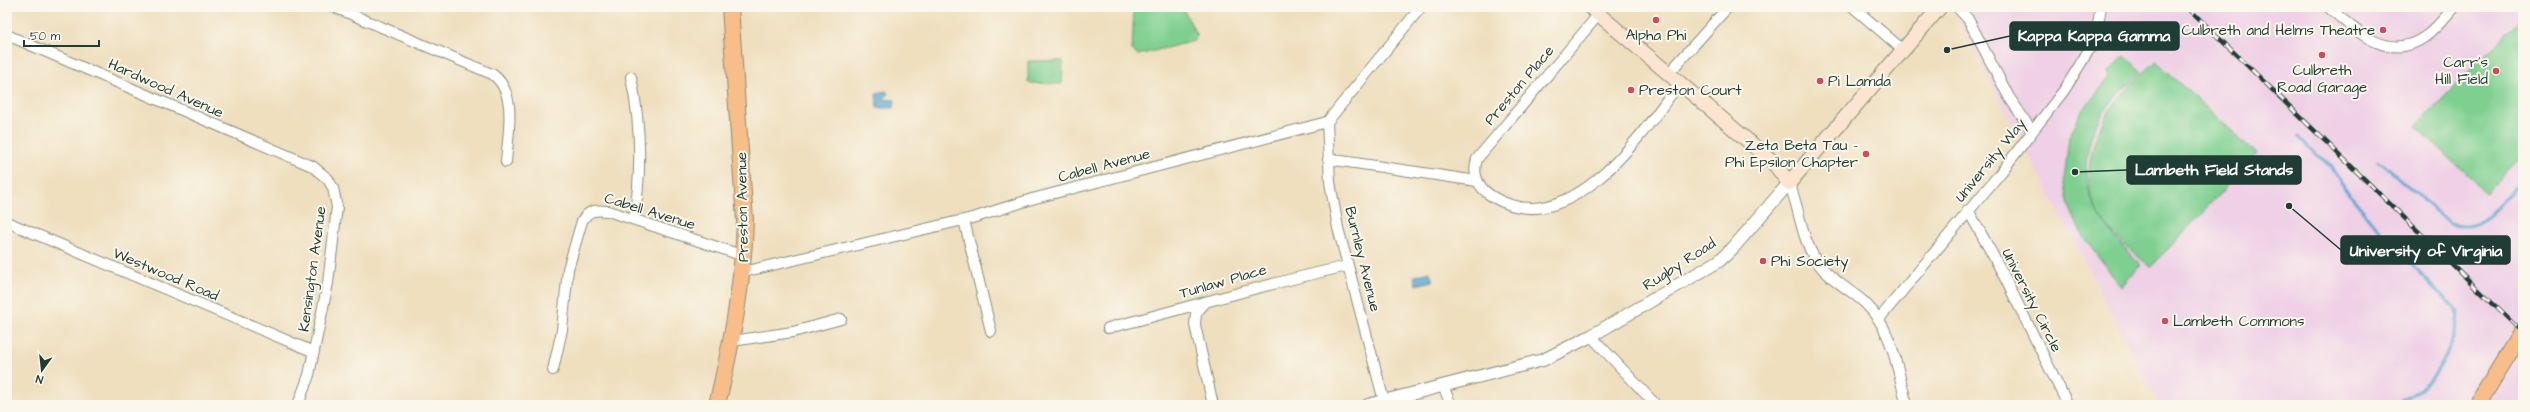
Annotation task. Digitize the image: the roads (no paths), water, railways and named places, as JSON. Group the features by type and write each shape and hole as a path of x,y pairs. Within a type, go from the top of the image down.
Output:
{"main road":[{"name":"Preston Avenue","path":"717,405 732,341 743,272 744,256 745,213 730,7"},
{"name":"Rugby Road","path":"1789,183 1940,7"},
{"path":"1594,11 1773,162 1789,183"},
{"path":"2477,405 2523,330"}],"street":[{"path":"334,7 492,74 505,85 508,93 506,162"},
{"path":"1327,122 1421,7"},
{"path":"1669,73 1728,7"},
{"path":"1853,7 1903,50"},
{"path":"1958,7 1968,19 2009,97 2032,131"},
{"name":"University Way","path":"1879,319 2032,131 2087,55 2095,40 2101,7"},
{"path":"2328,7 2361,36 2370,41 2378,44 2407,46 2426,36 2454,7"},
{"name":"Preston Place","path":"1477,181 1475,166 1480,155 1594,11"},
{"name":"Hardwood Avenue","path":"7,35 270,149"},
{"path":"631,77 640,146 639,175 634,220"},
{"path":"1328,159 1477,181 1490,195 1501,202 1519,207 1548,206 1590,185 1619,161 1680,82"},
{"name":"Cabell Avenue","path":"743,272 964,220 1032,199 1327,122"},
{"name":"Burnley Avenue","path":"1327,122 1328,159 1338,228 1384,401"},
{"name":"Kensington Avenue","path":"270,149 320,172 328,179 336,198 335,232 328,283 314,352 298,405"},
{"path":"1789,183 1806,240 1819,264 1828,274 1863,301 1879,319 1892,344 1907,405"},
{"name":"Rugby Road","path":"1368,405 1543,360 1591,336 1719,261 1734,248 1789,183"},
{"name":"Cabell Avenue","path":"553,370 559,350 566,282 582,221 586,214 593,210 608,211 744,256"},
{"name":"University Circle","path":"1968,210 2001,270 2068,405"},
{"path":"964,220 992,331"},
{"name":"Westwood Road","path":"7,222 314,352"},
{"name":"Tunlaw Place","path":"1108,328 1206,303 1275,282 1348,266"},
{"path":"1206,303 1196,313 1195,325 1213,405"},
{"path":"732,341 793,332 841,319"},
{"path":"1591,336 1656,405"},
{"path":"1443,386 1451,405"}],"water":[{"path":"886,91 889,94 883,99 895,100 894,108 877,108 876,93"},
{"path":"1430,272 1433,281 1416,285 1414,276"}],"waterway":[{"path":"2299,137 2315,154 2332,166 2341,184 2380,231 2458,312 2455,331 2451,342 2436,372 2423,387 2398,405"},
{"path":"2378,162 2384,165 2450,224 2458,226 2472,225 2485,218 2523,178"}],"railway":[{"path":"2187,7 2523,333"}],"place":[{"name":"Alpha Phi","path":"1656,20"},
{"name":"Culbreth and Helms Theatre","path":"2383,30"},
{"name":"Kappa Kappa Gamma","path":"1947,50"},
{"name":"Culbreth Road Garage","path":"2322,55"},
{"name":"Carr's Hill Field","path":"2496,71"},
{"name":"Pi Lamda","path":"1820,81"},
{"name":"Preston Court","path":"1631,90"},
{"name":"Zeta Beta Tau - Phi Epsilon Chapter","path":"1866,154"},
{"name":"Lambeth Field Stands","path":"2075,172"},
{"name":"University of Virginia","path":"2289,206"},
{"name":"Phi Society","path":"1763,261"},
{"name":"Lambeth Commons","path":"2165,321"}]}
